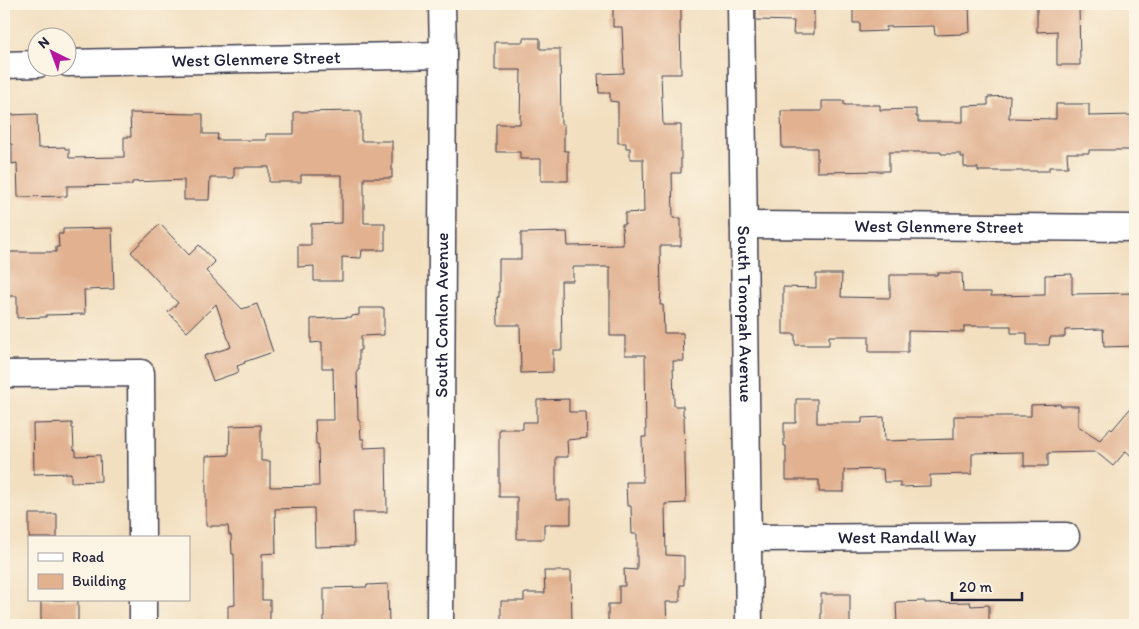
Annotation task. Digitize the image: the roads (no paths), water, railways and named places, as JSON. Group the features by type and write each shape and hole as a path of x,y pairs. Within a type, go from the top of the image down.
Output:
{"street":[{"name":"South Conlon Avenue","path":"440,625 442,4"},
{"name":"South Tonopah Avenue","path":"741,4 749,625"},
{"name":"West Glenmere Street","path":"78,63 443,55"},
{"path":"4,65 28,64"},
{"name":"West Glenmere Street","path":"744,225 1135,228"},
{"path":"4,374 141,373 142,536"},
{"name":"West Randall Way","path":"748,538 1066,536"},
{"path":"143,602 143,625"}]}
